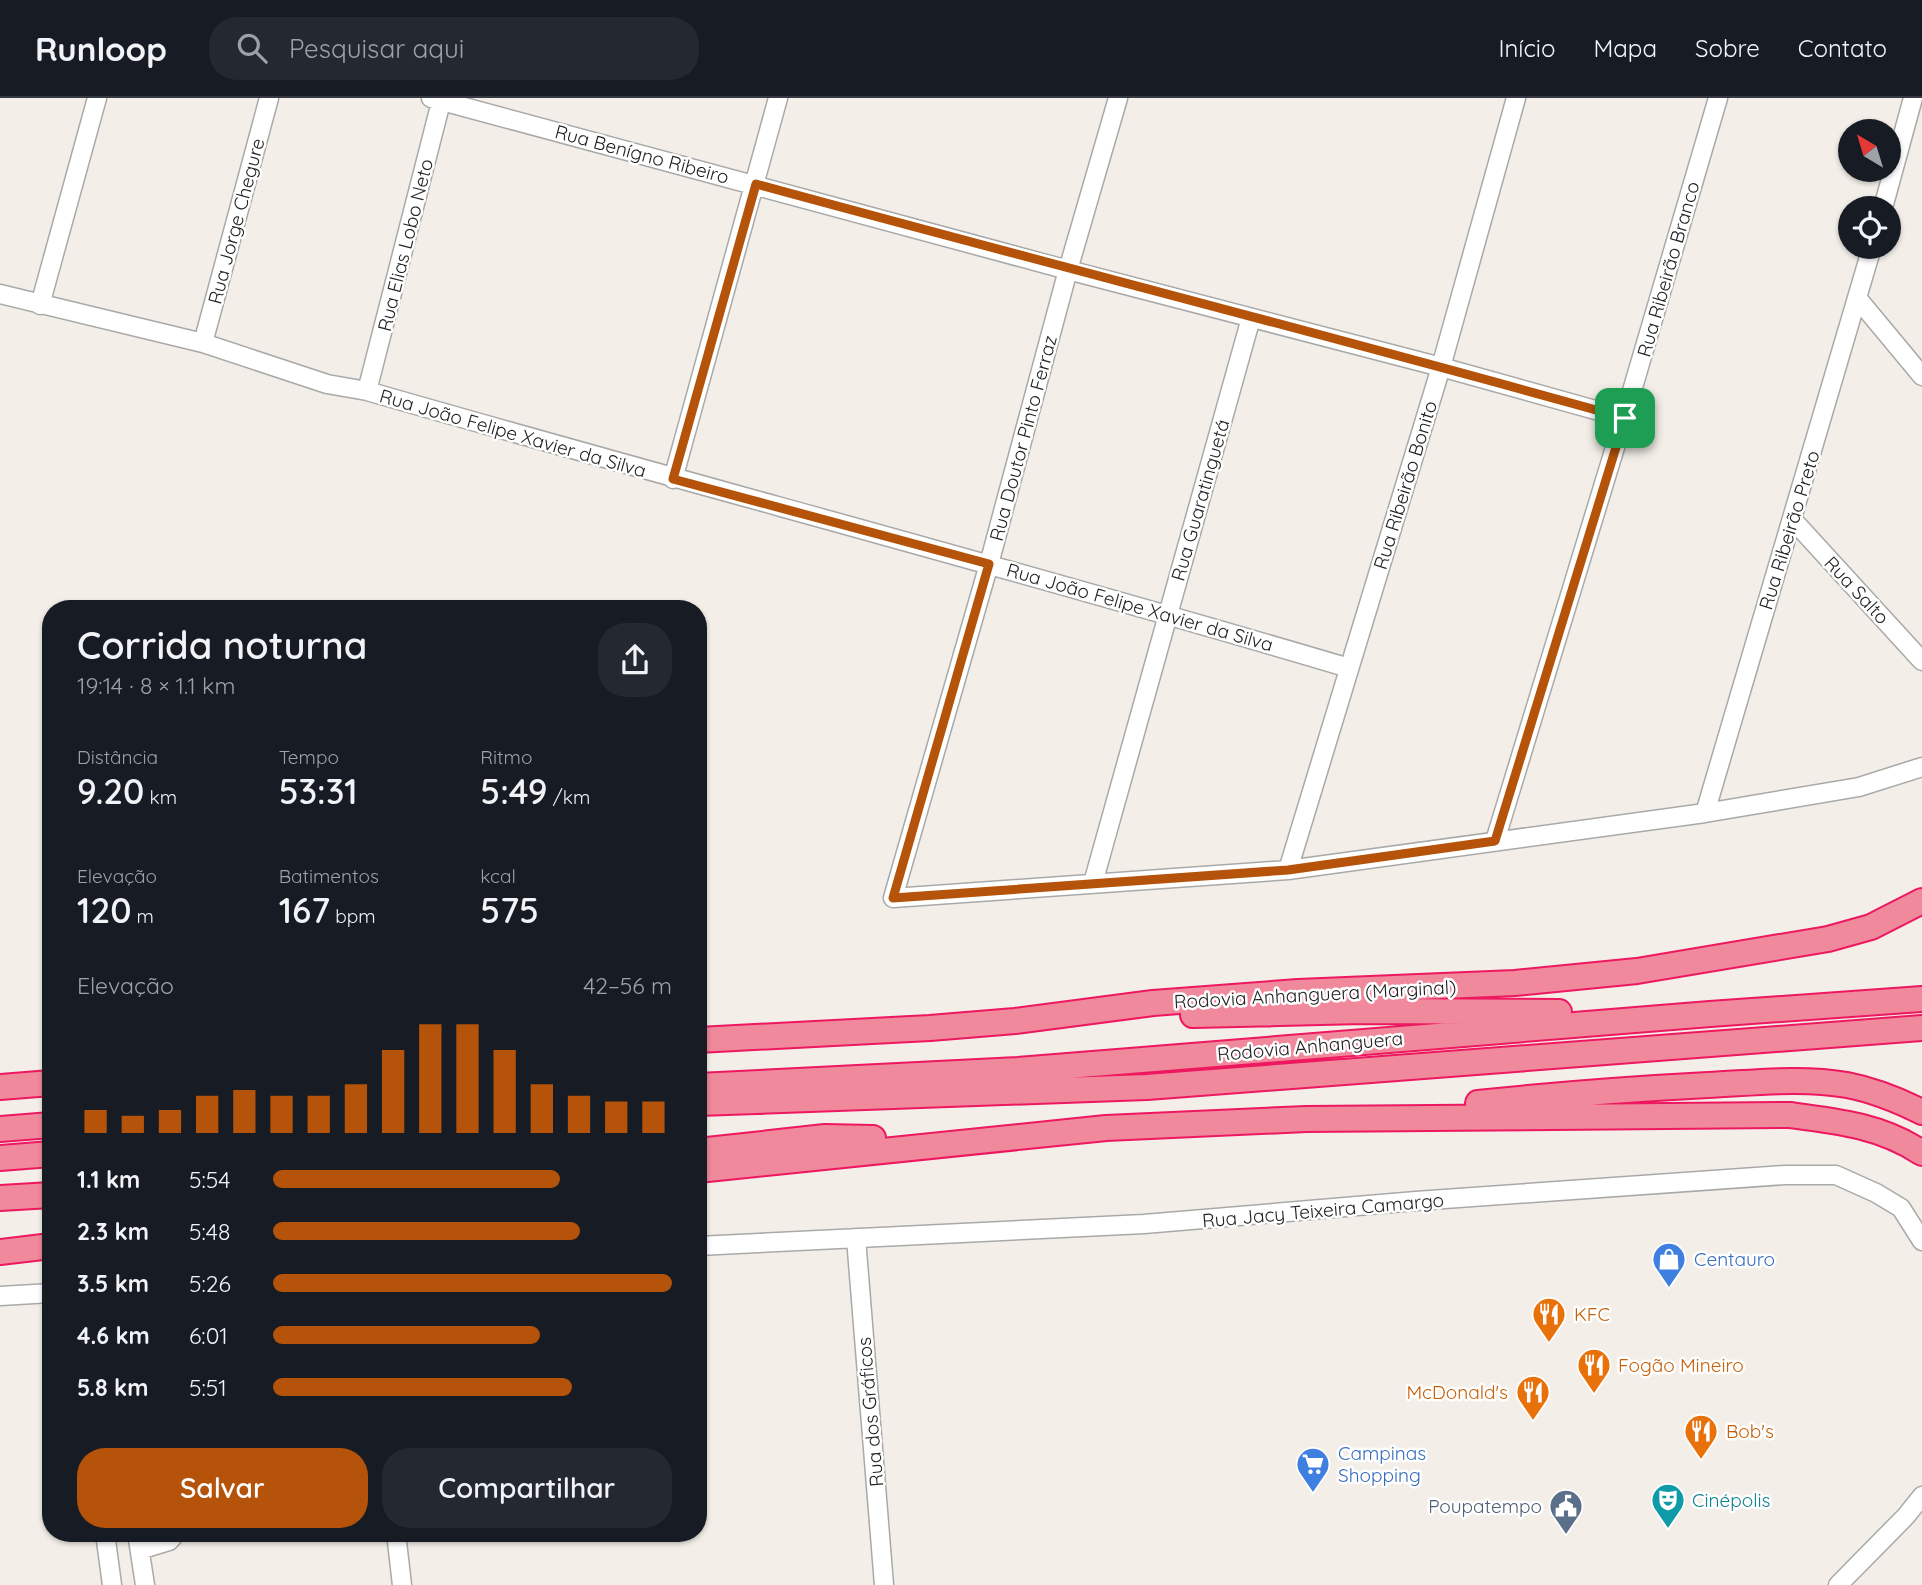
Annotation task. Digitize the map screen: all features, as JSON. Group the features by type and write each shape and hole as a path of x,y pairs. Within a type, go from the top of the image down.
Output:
{"highway":[{"name":"Rodovia Anhanguera (Marginal)","path":"707,1040 930,1028 1015,1021 1153,1003 1298,992 1515,983 1637,971 1828,939 1871,927 1922,901"},
{"name":"Rodovia Anhanguera","path":"707,1086 1018,1070 1922,999"},
{"path":"1015,1021 1362,1011 1710,1014"},
{"name":"Rodovia Anhanguera","path":"707,1103 1147,1087 1922,1028"},
{"path":"1306,1119 1611,1091 1757,1082 1846,1085 1898,1100 1922,1112"},
{"path":"0,1087 42,1084"},
{"path":"707,1169 1106,1128 1306,1119 1790,1115 1849,1122 1877,1130 1922,1153"},
{"path":"0,1129 42,1126"},
{"path":"707,1150 825,1137 982,1140"},
{"path":"0,1158 42,1155"},
{"path":"0,1198 42,1196"},
{"path":"0,1252 42,1247"}],"street":[{"path":"40,305 97,98"},
{"name":"Rua Jorge Chegure","path":"203,343 269,98"},
{"path":"673,479 778,98"},
{"name":"Rua Doutor Pinto Ferraz","path":"1093,883 893,898 1118,98"},
{"name":"Rua Ribeirão Bonito","path":"1288,870 1441,367 1516,98"},
{"name":"Rua Ribeirão Branco","path":"1495,841 1625,418 1718,98"},
{"path":"1886,196 1913,98"},
{"name":"Rua Benígno Ribeiro","path":"438,99 1625,418"},
{"name":"Rua Elias Lobo Neto","path":"366,391 438,99"},
{"name":"Rua Ribeirão Preto","path":"1705,813 1869,259"},
{"name":"Rua João Felipe Xavier da Silva","path":"0,294 203,343 327,384 366,391 673,479 989,564 1349,668"},
{"path":"1858,299 1922,376"},
{"name":"Rua Guaratinguetá","path":"1093,883 1251,318"},
{"name":"Rua Salto","path":"1793,520 1922,661"},
{"path":"1093,883 1288,870 1705,813 1859,787 1922,767"},
{"name":"Rua Jacy Teixeira Camargo","path":"707,1246 1134,1225 1484,1196 1785,1175 1836,1175 1876,1193 1901,1208 1922,1241"},
{"name":"Rua dos Gráficos","path":"856,1238 884,1585"},
{"path":"0,1296 42,1294"},
{"path":"1838,1585 1922,1496"},
{"path":"106,1542 112,1585"},
{"path":"139,1542 145,1585"},
{"path":"397,1542 402,1585"}],"place":[{"name":"Centauro","path":"1669,1289"},
{"name":"KFC","path":"1549,1344"},
{"name":"Fogão Mineiro","path":"1594,1395"},
{"name":"McDonald's","path":"1533,1422"},
{"name":"Bob's","path":"1701,1461"},
{"name":"Campinas Shopping","path":"1313,1494"},
{"name":"Cinépolis","path":"1668,1530"},
{"name":"Poupatempo","path":"1566,1536"}],"route":[{"path":"756,184 1625,418 1495,841 1288,870 893,898 989,564 673,479 756,184"}]}
